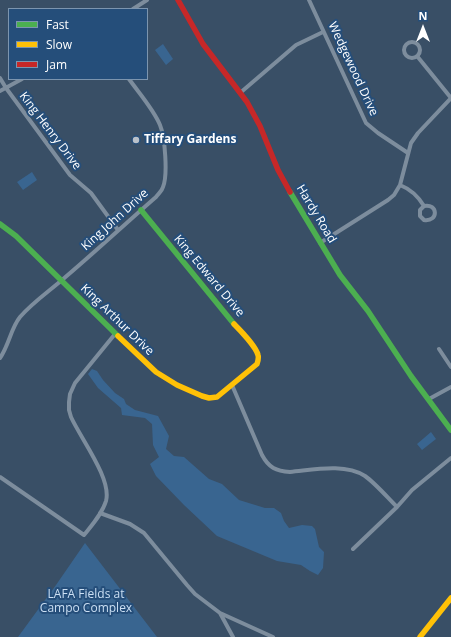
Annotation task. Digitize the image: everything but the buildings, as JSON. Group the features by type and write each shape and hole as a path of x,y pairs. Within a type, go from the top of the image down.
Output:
{"street":[{"path":"135,8 147,0"},
{"name":"Hardy Road","path":"178,0 203,44 246,102 260,126 285,184 340,275 368,311 411,376 451,430"},
{"name":"Wedgewood Drive","path":"309,0 366,123 408,153"},
{"path":"240,93 296,45 323,32"},
{"path":"320,243 391,198 400,185 411,143 418,133 451,98 417,56"},
{"name":"King Henry Drive","path":"0,78 70,175 91,193 118,230"},
{"path":"0,92 20,80"},
{"name":"King John Drive","path":"0,358 15,325 27,309 141,210 163,187 166,172 160,125 130,80"},
{"path":"400,185 410,190 424,206"},
{"name":"King Edward Drive","path":"141,210 256,350 259,356"},
{"name":"King Arthur Drive","path":"0,224 10,231 156,372 177,385 209,398 217,397 257,364 259,356"},
{"path":"0,477 84,535 100,513 106,500 107,492 106,484 98,466 71,417 69,410 70,394 75,383 115,334"},
{"path":"439,349 451,367"},
{"path":"232,385 262,455 266,462 272,467 290,472 338,468 350,470 364,476 396,507"},
{"path":"429,399 451,387"},
{"path":"353,549 419,484 451,458"},
{"path":"100,513 130,524 144,533 186,585 195,594 220,613 273,637"},
{"path":"420,637 449,604 451,598"},
{"path":"220,613 233,637"}],"green space":[{"path":"163,44 173,59 166,65 155,50"},
{"path":"32,172 37,180 23,190 17,182"},
{"path":"92,369 97,371 115,393 124,399 126,404 135,410 158,416 169,436 166,449 174,456 184,457 209,479 222,484 239,500 265,508 274,508 281,513 289,528 302,525 312,526 315,529 319,547 324,552 323,568 318,575 301,565 277,561 217,536 156,476 150,464 159,457 153,445 152,424 145,418 122,415 121,408 98,388 88,374"},
{"path":"431,432 436,439 422,450 417,444"},
{"name":"LAFA Fields at Campo Complex","path":"85,543 157,637 18,637"}],"traffic: fast":[{"path":"290,192 340,275 368,311 411,376 451,430"},
{"path":"141,210 234,324"},
{"path":"0,224 16,236 118,336"}],"traffic: slow":[{"path":"118,336 156,372 177,385 209,398 217,397 257,364 257,352 248,339 234,324"},
{"path":"420,637 451,598"}],"traffic: jam":[{"path":"178,0 203,44 247,102 260,126 278,170 290,192"}],"place":[{"name":"Tiffary Gardens","path":"136,140"}]}
